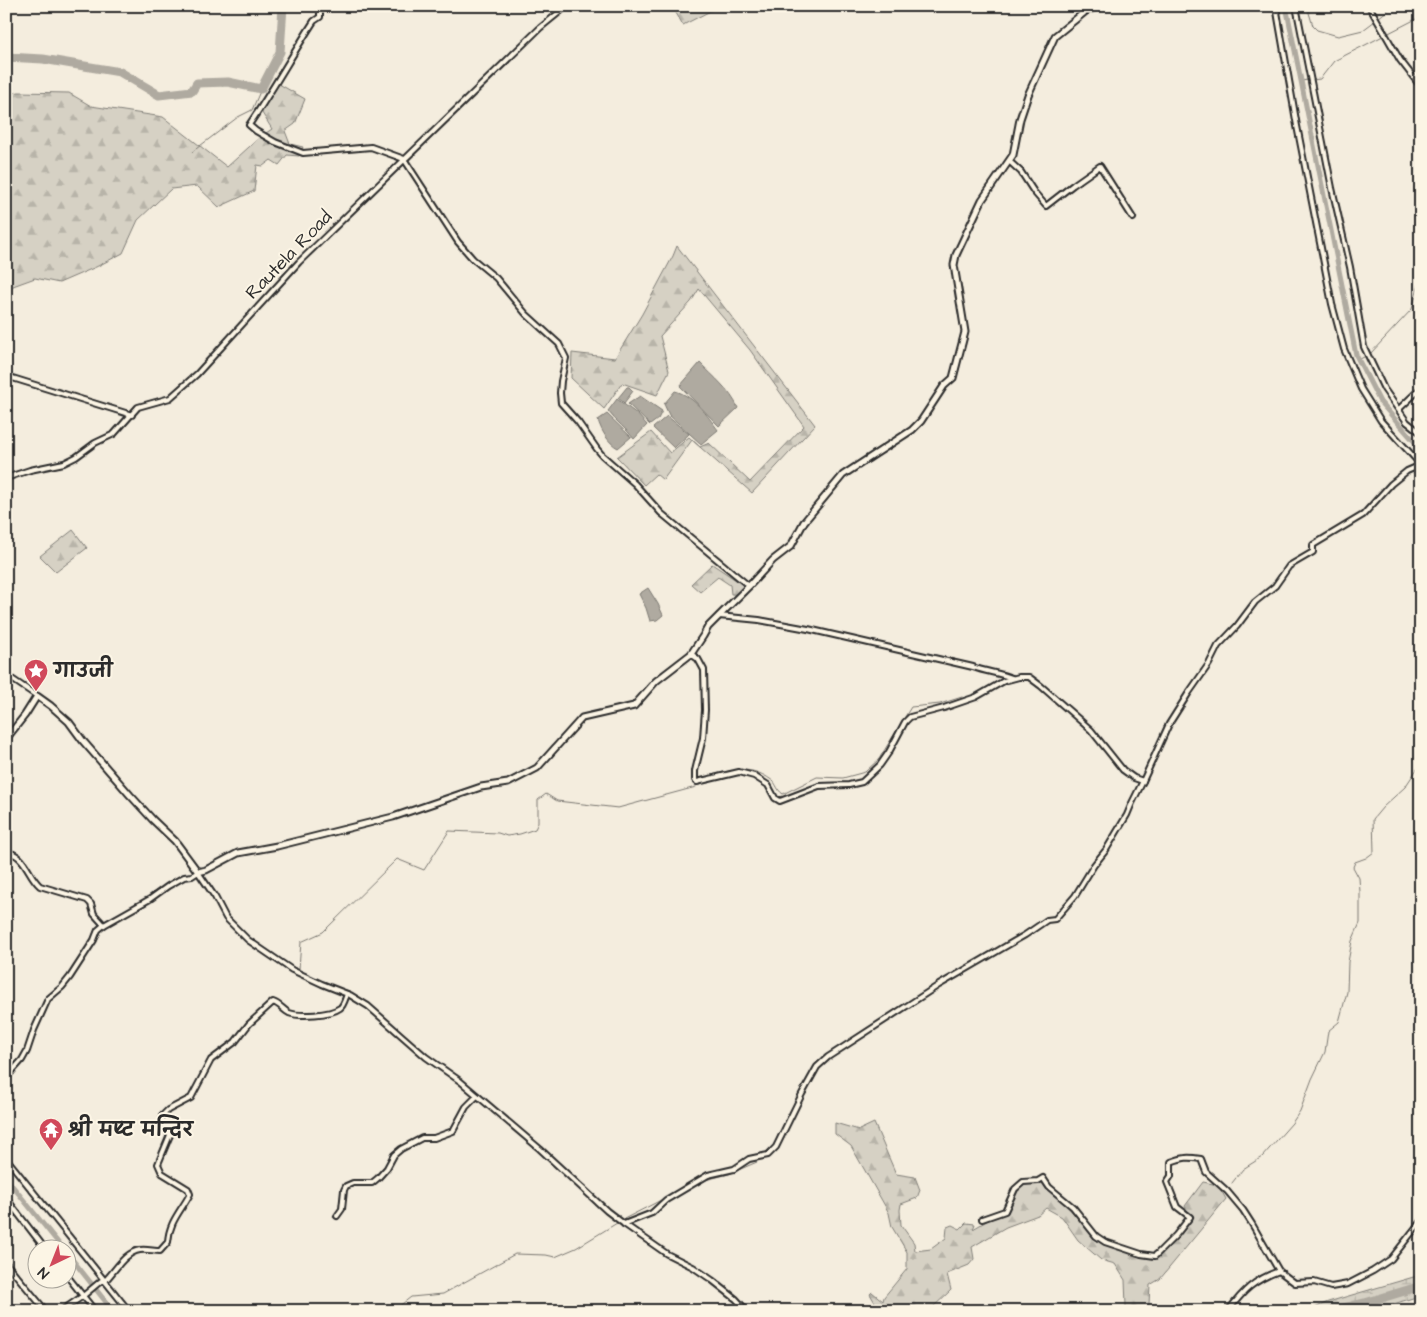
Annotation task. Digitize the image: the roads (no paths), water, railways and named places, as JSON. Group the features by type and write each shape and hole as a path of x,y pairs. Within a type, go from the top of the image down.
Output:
{"street":[{"path":"320,6 320,17 314,21 289,59 267,99 249,125 275,142 303,153 370,147 404,159 458,242 473,260 496,278 526,314 559,344 566,358 561,381 561,403 585,430 597,449 635,484 661,514 749,586"},
{"name":"Rautela Road","path":"6,478 76,457 95,443 114,434 138,407 170,398 179,391 197,374 299,262 540,28 567,6"},
{"path":"6,1078 25,1056 48,999 70,977 94,940 98,930 104,925 184,877 206,870 238,853 277,846 393,817 480,787 508,783 537,768 582,718 634,706 656,681 691,654 708,627 773,560 791,546 804,522 843,475 912,430 944,386 953,378 965,332 954,266 956,255 982,200 1013,155 1020,119 1028,95 1055,36 1086,11 1099,6"},
{"path":"624,1224 652,1213 666,1200 703,1177 734,1169 749,1159 768,1155 776,1147 795,1106 817,1068 828,1057 939,985 1025,935 1047,920 1055,919 1075,896 1127,815 1169,724 1209,664 1218,646 1237,626 1255,602 1275,586 1289,566 1313,552 1313,545 1363,515 1391,484 1407,471 1421,465 1381,421 1361,389 1344,349 1330,295 1276,6"},
{"path":"1296,6 1350,267 1364,347 1384,389 1407,422 1421,434"},
{"path":"1369,6 1400,60 1421,87"},
{"path":"1009,161 1021,172 1046,206 1073,184 1100,166 1133,218"},
{"path":"6,376 132,414"},
{"path":"1399,409 1421,388"},
{"path":"719,616 759,620 808,629 973,667 1014,679"},
{"path":"691,654 698,659 704,670 705,710 702,738 695,771 695,780 697,782 739,772 754,776 768,785 775,798 780,801 819,786 850,785 862,782 880,765 910,718 976,696 1004,681 1019,677 1029,677 1041,686 1091,730 1123,770 1134,778 1143,780"},
{"path":"6,675 51,706 69,722 130,795 175,841 215,897 226,918 248,940 292,970 358,999 368,1006 426,1057 460,1082 540,1149 607,1211 668,1254 693,1267 712,1280 736,1299 747,1311"},
{"path":"6,739 37,696"},
{"path":"6,852 12,852 22,859 35,882 40,886 87,900 91,904 94,914 104,925"},
{"path":"61,1311 103,1281 132,1252 141,1249 160,1251 168,1242 168,1232 174,1218 190,1194 188,1189 162,1173 158,1164 170,1135 162,1123 162,1116 168,1110 191,1098 211,1060 235,1042 249,1024 273,1002 287,1012 299,1016 336,1010 342,1007 347,994"},
{"path":"338,1216 342,1209 346,1186 353,1183 372,1183 387,1168 394,1155 401,1149 422,1138 434,1138 453,1130 466,1107 477,1096"},
{"path":"982,1219 1005,1211 1015,1189 1023,1182 1038,1181 1043,1178 1049,1187 1073,1207 1096,1236 1104,1242 1141,1254 1155,1256 1176,1236 1190,1217 1177,1207 1167,1182 1171,1176 1171,1162 1183,1157 1192,1157 1201,1159 1206,1172 1228,1191 1243,1210 1279,1270 1295,1283 1314,1282 1331,1286 1348,1284 1374,1271 1391,1259 1421,1221"},
{"path":"6,1158 129,1311"},
{"path":"6,1198 38,1240"},
{"path":"6,1263 46,1311"},
{"path":"1228,1311 1247,1288 1263,1277 1279,1270"},
{"path":"78,1290 95,1311"}],"waterway":[{"path":"6,57 43,59 120,72 159,95 192,91 197,83 228,82 261,89 280,52 283,6"},
{"path":"1286,6 1356,355 1380,402 1421,449"},
{"path":"1307,6 1313,26 1317,30 1338,36 1363,30 1375,21"},
{"path":"1378,18 1393,6"},
{"path":"1312,80 1320,79 1334,61 1418,18 1421,20"},
{"path":"1301,81 1308,80"},
{"path":"192,152 238,117 252,110 261,89"},
{"path":"1370,354 1412,309 1421,277"},
{"path":"1358,360 1366,356"},
{"path":"698,779 732,770 750,771 773,781 783,794 817,777 843,778 865,772 879,759 911,707 940,704 962,697"},
{"path":"1232,1183 1243,1169 1262,1157 1300,1111 1325,1052 1328,1031 1339,1022 1347,992 1348,962 1352,941 1360,923 1359,878 1353,867 1355,862 1366,858 1374,852 1373,819 1405,787 1421,766"},
{"path":"299,969 301,942 323,932 397,859 424,870 449,831 498,833 507,836 535,829 538,823 538,800 546,794 557,801 618,808 696,787"},
{"path":"671,1200 705,1180 729,1174 757,1162"},
{"path":"6,1178 56,1240"},
{"path":"624,1219 663,1199"},
{"path":"393,1311 411,1297 443,1294 515,1254 555,1257 576,1248 617,1223"},
{"path":"78,1267 113,1311"},
{"path":"1331,1311 1421,1286"}],"place":[{"name":"गाउजी","path":"36,692"},
{"name":"श्री मष्ट मन्दिर","path":"51,1151"}]}
